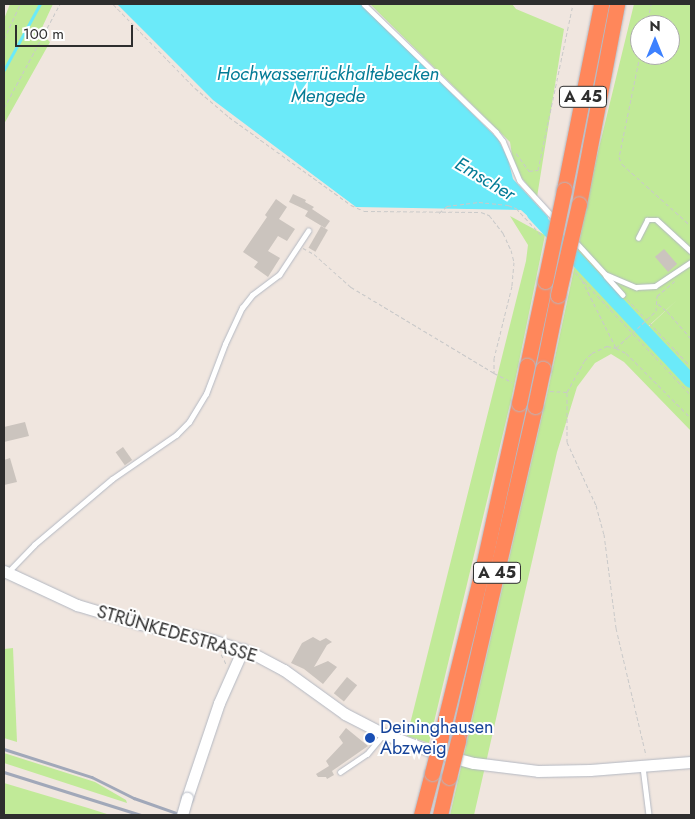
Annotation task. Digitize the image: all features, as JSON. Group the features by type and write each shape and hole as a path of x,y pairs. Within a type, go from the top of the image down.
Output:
{"highway":[{"name":"A 45","path":"421,815 484,562 528,366 601,4"},
{"name":"A 45","path":"440,815 535,406 579,204 617,4"}],"main road":[{"name":"STRÜNKEDESTRASSE","path":"6,572 77,605 140,624 243,649 284,670 345,714 384,734 436,753 505,767 538,771 691,762"},
{"path":"182,815 219,703 243,649"}],"lane":[{"path":"364,4 496,132 506,147 526,190 562,227"},
{"path":"638,238 647,220 657,220 691,251"},
{"path":"6,572 34,545 112,479 176,435 189,422 206,394 242,308 252,295 278,275 308,231"},
{"path":"568,234 624,295"},
{"path":"605,274 644,288 666,281 691,262"},
{"path":"340,772 367,754 384,734"},
{"path":"645,765 649,815"}],"path":[{"path":"4,39 20,4"},
{"path":"4,108 60,4"},
{"path":"113,4 195,88 229,118 351,206 364,211 481,212 489,215 506,239 514,262 512,286 494,358 494,373"},
{"path":"506,147 512,149 528,171 538,170 541,164 573,4"},
{"path":"638,65 619,157 622,164 691,226"},
{"path":"298,245 314,254 351,288 494,373 515,383"},
{"path":"581,278 616,348"},
{"path":"616,348 656,311 657,296 675,281"},
{"path":"624,295 691,367"},
{"path":"657,304 667,311 691,339"},
{"path":"645,765 643,733 616,628 604,534 596,506 567,442 567,392 584,361 592,353 607,346 626,353 691,418"},
{"path":"548,390 567,392"}],"green space":[{"path":"10,4 53,4 40,32 50,42 4,124 4,19"},
{"path":"370,4 512,4 516,9 564,29 537,197 521,177 512,155 510,142"},
{"path":"634,4 691,4 691,375 689,376 644,331 677,300 643,331 688,379 691,376 691,431 624,362 611,354 595,363 577,387 557,452 474,815 450,815 576,260 623,309 576,257 596,160 630,20 630,65 680,65 680,15 631,15"},
{"path":"510,216 545,235 512,396 429,743 407,736 526,261 528,245"},
{"path":"13,648 17,742 4,738 4,649"},
{"path":"4,753 95,782 126,800 127,803 4,763"},
{"path":"4,783 88,808 110,815 4,815"}],"water":[{"name":"Hochwasserrückhaltebecken Mengede","path":"117,4 361,4 498,139 508,159 513,179 548,217 545,232 521,210 356,207 213,100"}],"building":[{"path":"293,194 306,200 305,202 314,207 312,209 330,221 325,228 305,216 308,211 289,202"},
{"path":"276,199 287,207 279,219 295,229 287,241 278,236 268,251 280,258 268,277 254,267 258,262 243,252 267,217 265,215"},
{"path":"321,226 328,230 315,252 308,248"},
{"path":"664,249 677,264 668,272 655,257"},
{"path":"25,422 29,436 4,442 4,427"},
{"path":"123,447 132,460 125,465 116,452"},
{"path":"10,458 17,482 4,485 4,460"},
{"path":"313,637 320,641 326,638 332,642 327,645 314,667 328,661 337,667 323,684 304,669 291,663 302,643"},
{"path":"347,677 357,685 344,702 334,693"},
{"path":"346,728 368,746 332,771 334,775 327,779 326,777 318,777 316,774 329,766 326,761 343,743 339,737"}],"waterway":[{"path":"4,70 40,4"},
{"name":"Emscher","path":"534,214 691,381"}],"railway":[{"path":"4,749 92,777 134,798 182,815"},
{"path":"4,772 141,815"}],"place":[{"name":"Deininghausen Abzweig","path":"370,738"}]}
